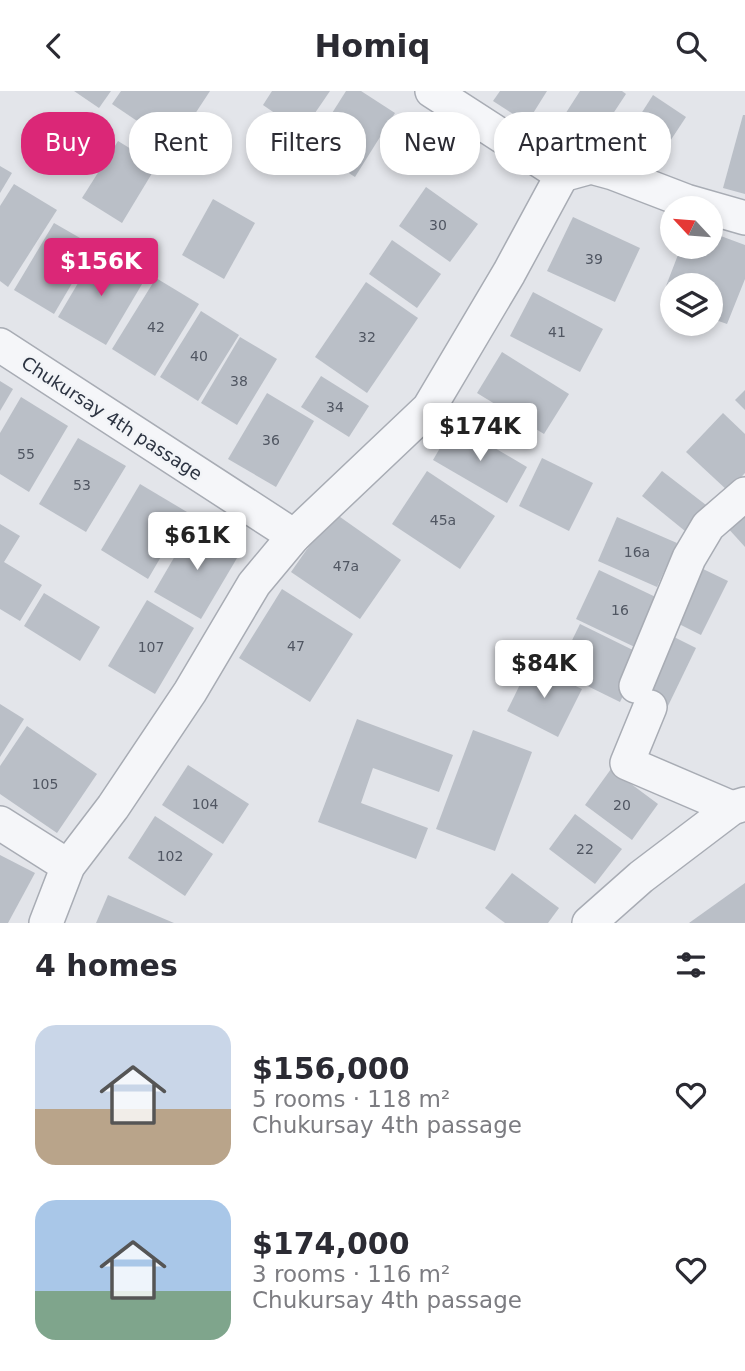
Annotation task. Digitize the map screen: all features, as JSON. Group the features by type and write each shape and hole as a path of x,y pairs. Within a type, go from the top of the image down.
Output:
{"street":[{"path":"432,91 494,131"},
{"path":"46,923 68,866 113,807 190,692 254,584 294,536 429,408 509,274 562,175"},
{"path":"618,175 686,201 745,218"},
{"name":"Chukursay 4th passage","path":"0,345 294,536"},
{"path":"738,806 627,763 643,697 689,558 709,526 745,494"},
{"path":"589,923 641,877 738,806"},
{"path":"0,823 68,866"}],"building":[{"path":"74,91 111,91 99,108"},
{"path":"121,91 210,91 196,112 129,112 129,116 112,104"},
{"path":"272,91 330,91 316,112 273,112 263,105"},
{"path":"346,91 361,91 393,112 380,112 380,137 366,159 366,112 333,112"},
{"path":"500,91 547,91 534,112 510,112 493,101"},
{"path":"580,91 622,91 626,94 614,112 566,112"},
{"path":"653,95 686,117 671,140 671,112 642,112"},
{"path":"745,115 745,194 723,188"},
{"path":"118,141 129,148 129,175 151,175 122,223 82,198 97,175 115,175 115,146"},
{"path":"0,166 12,173 0,193"},
{"path":"14,184 57,210 8,287 0,281 0,206"},
{"path":"426,187 478,224 450,262 399,226"},
{"path":"213,199 255,223 224,279 182,255"},
{"path":"573,217 640,248 615,302 547,271"},
{"path":"54,223 94,246 54,314 14,290"},
{"path":"723,237 745,245 745,279 727,324 723,323 723,273 671,273 676,259 723,259"},
{"path":"392,240 441,274 417,308 369,274"},
{"path":"97,251 145,279 106,345 58,317"},
{"path":"156,278 199,304 155,376 112,349"},
{"path":"366,282 418,318 367,393 315,357"},
{"path":"533,292 603,329 580,372 510,336"},
{"path":"201,311 239,335 198,401 160,377"},
{"path":"240,337 277,359 237,425 201,403"},
{"path":"502,352 569,394 544,434 477,393"},
{"path":"321,376 369,406 349,437 301,407"},
{"path":"0,381 13,389 0,411"},
{"path":"745,390 745,410 735,400"},
{"path":"267,393 314,421 276,487 228,459"},
{"path":"21,397 68,426 29,492 0,474 0,433"},
{"path":"723,413 745,434 745,473 728,491 686,452"},
{"path":"454,424 527,467 507,503 433,460"},
{"path":"78,438 126,466 86,532 39,504"},
{"path":"542,458 593,483 569,531 519,506"},
{"path":"427,471 495,516 460,569 392,524"},
{"path":"662,471 706,505 685,531 642,496"},
{"path":"140,484 187,512 148,579 101,550"},
{"path":"745,509 745,547 726,526"},
{"path":"333,512 401,560 360,619 291,572"},
{"path":"617,517 677,543 657,587 598,561"},
{"path":"0,524 20,536 4,562 42,585 20,621 0,609"},
{"path":"193,525 240,553 201,619 154,592"},
{"path":"703,569 728,581 701,635 677,623"},
{"path":"599,570 664,601 641,650 576,619"},
{"path":"282,589 353,634 310,702 239,658"},
{"path":"44,593 100,627 80,661 24,626"},
{"path":"147,600 194,628 155,694 108,666"},
{"path":"580,624 643,655 620,702 557,671"},
{"path":"674,637 696,648 667,708 644,697"},
{"path":"530,664 582,689 558,737 507,711"},
{"path":"0,704 24,719 0,757"},
{"path":"357,719 453,755 439,792 373,768 361,803 428,828 416,859 318,822"},
{"path":"27,726 97,774 57,833 0,794 0,766"},
{"path":"473,730 532,752 495,851 436,829"},
{"path":"188,765 249,804 223,844 162,805"},
{"path":"611,769 658,804 632,840 585,805"},
{"path":"575,814 622,849 595,884 549,849"},
{"path":"155,816 213,854 185,896 128,858"},
{"path":"0,855 35,873 8,923 0,923"},
{"path":"512,873 559,908 548,923 505,923 485,908"},
{"path":"745,883 745,923 689,923"},
{"path":"108,895 174,923 96,923"}]}
